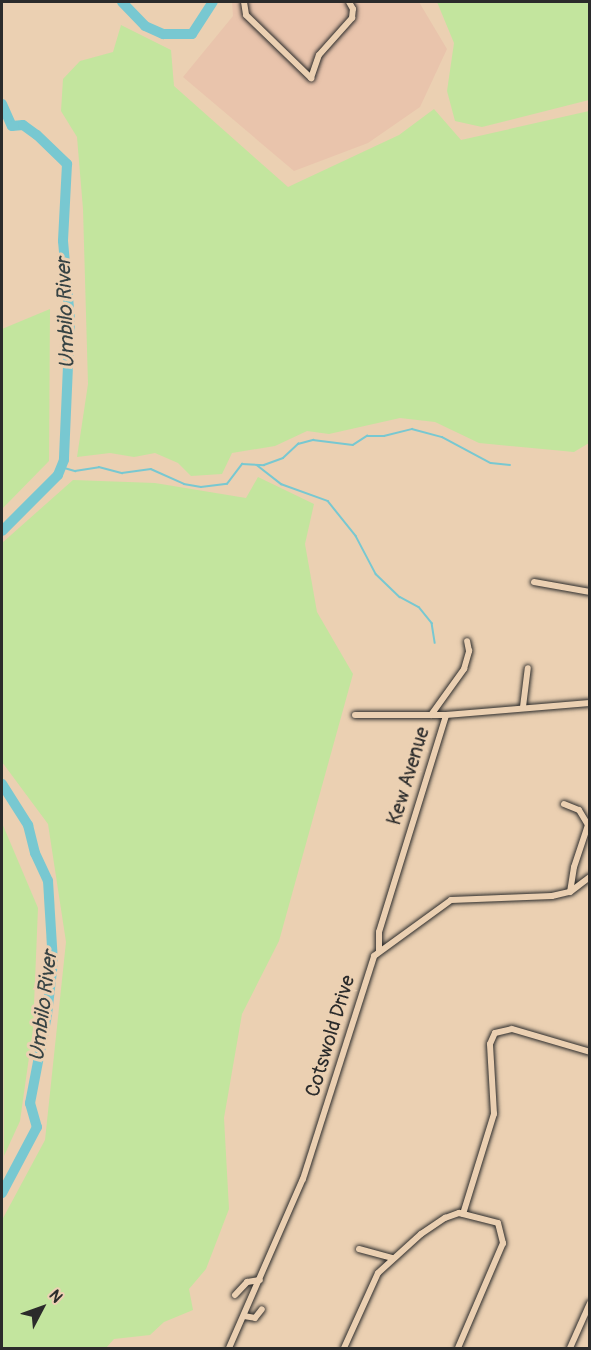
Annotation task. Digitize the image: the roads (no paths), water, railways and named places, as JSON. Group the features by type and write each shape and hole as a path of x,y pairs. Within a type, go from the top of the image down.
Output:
{"street":[{"path":"244,2 246,15 311,78 319,55 352,18 353,9 349,2"},
{"path":"534,582 590,592"},
{"path":"431,716 464,669 470,651 467,641"},
{"path":"523,707 528,668"},
{"name":"Kew Avenue","path":"379,951 379,932 446,715 590,703"},
{"path":"355,715 446,715"},
{"path":"564,804 579,810 588,825 574,867 570,892"},
{"path":"570,892 590,877"},
{"name":"Cotswold Drive","path":"229,1348 303,1179 364,981 379,951 451,900 570,892"},
{"path":"464,1214 494,1114 490,1044 495,1033 512,1029 590,1052"},
{"path":"344,1348 371,1284 392,1258 445,1218 464,1214 498,1223 503,1243 458,1348"},
{"path":"359,1249 392,1258"},
{"path":"235,1295 246,1282 260,1280"},
{"path":"570,1348 590,1303"},
{"path":"244,1316 255,1318 262,1309"}],"waterway":[{"name":"Umbilo River","path":"122,2 145,26 163,34 192,34 213,2"},
{"name":"Umbilo River","path":"2,104 12,126 23,125 37,135 67,164 63,241 70,320 64,460 58,475 2,531"},
{"path":"61,467 75,471 99,467 122,473 151,469 184,484 201,487 227,484 242,464 264,465 283,458 298,444 313,440 353,445 367,436 384,436 412,429 442,437 491,463 510,465"},
{"path":"257,465 281,484 328,501 356,536 376,574 400,597 419,607 432,623 435,643"},
{"name":"Umbilo River","path":"2,784 28,825 35,853 48,881 53,962 47,1015 30,1103 37,1127 2,1193"}]}
